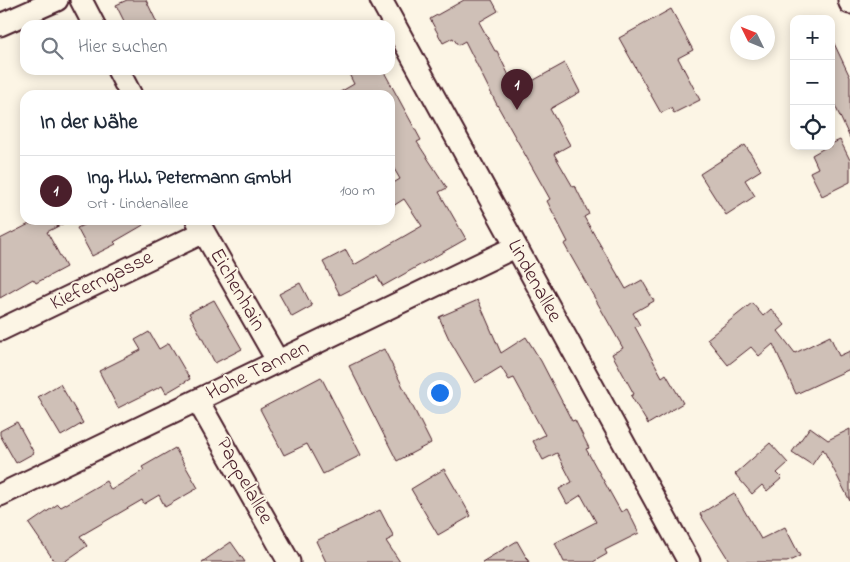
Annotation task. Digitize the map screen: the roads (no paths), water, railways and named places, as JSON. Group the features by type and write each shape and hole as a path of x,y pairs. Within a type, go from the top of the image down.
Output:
{"street":[{"path":"0,25 57,0"},
{"path":"81,0 91,20"},
{"name":"Lindenallee","path":"381,0 392,20"},
{"name":"Lindenallee","path":"395,26 689,562"},
{"path":"121,75 128,90"},
{"name":"Kieferngasse","path":"0,330 200,226"},
{"name":"Eichenhain","path":"200,226 277,360"},
{"name":"Hohe Tannen","path":"0,495 515,247"},
{"name":"Pappelallee","path":"198,401 289,562"}],"place":[{"name":"Ing. H.W. Petermann GmbH","path":"517,110"}]}
